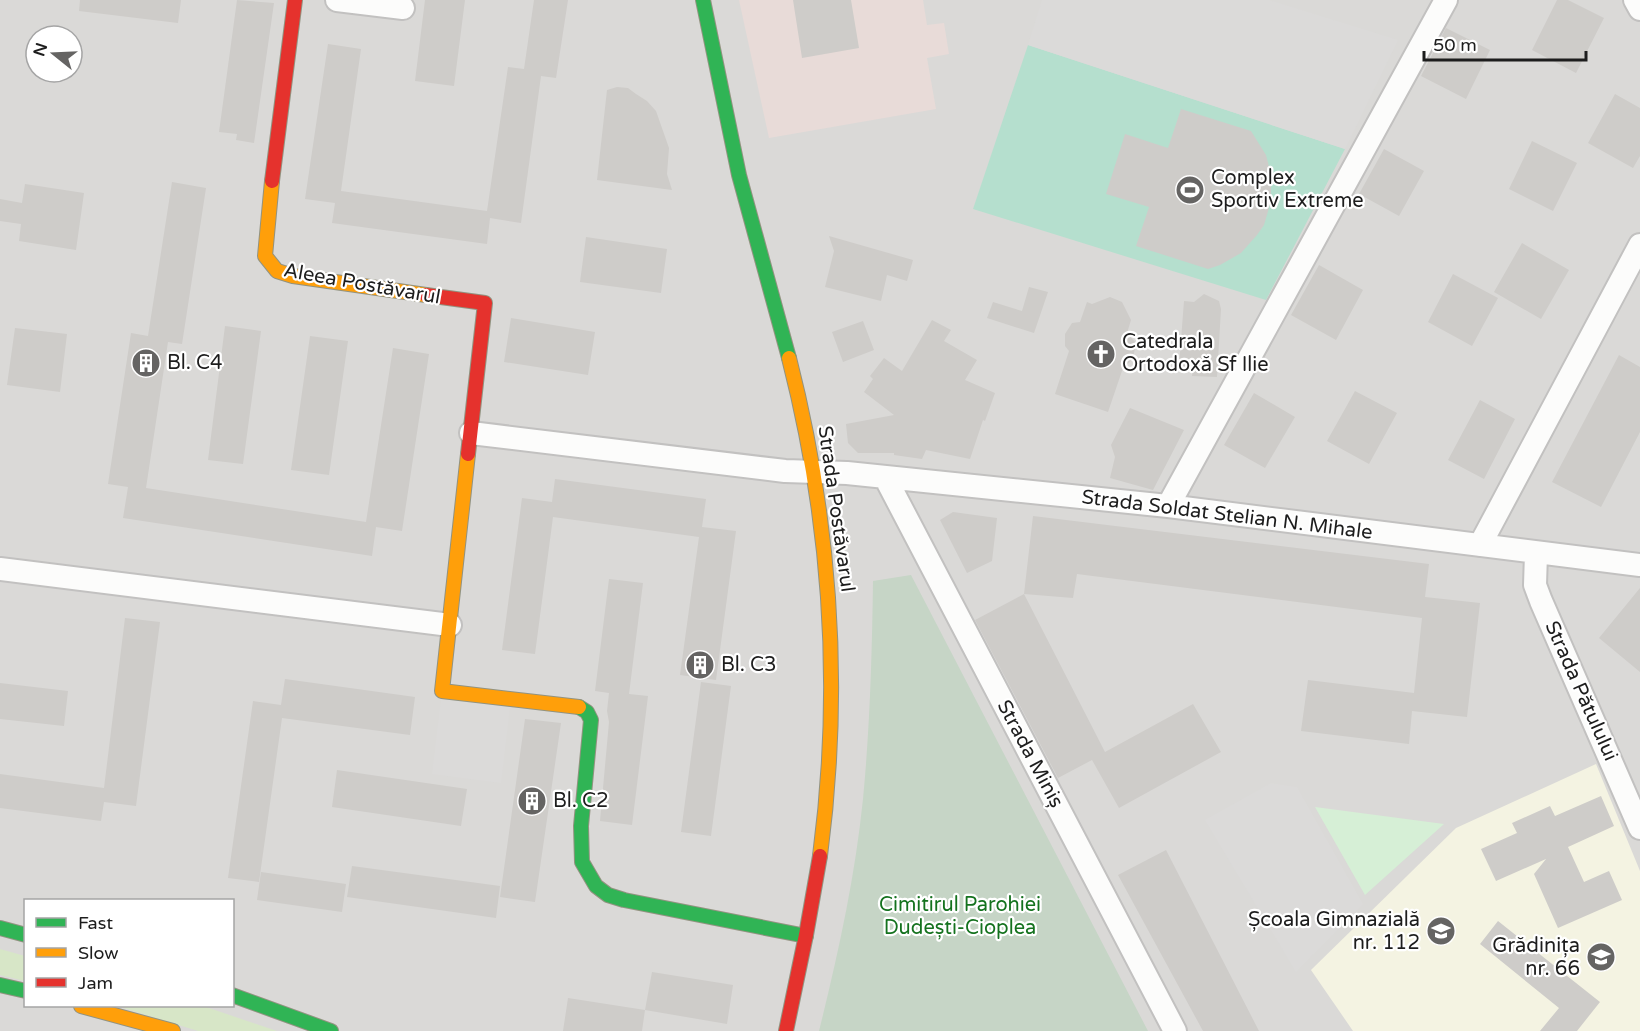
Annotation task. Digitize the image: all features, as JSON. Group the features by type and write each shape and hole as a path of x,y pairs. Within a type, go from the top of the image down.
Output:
{"street":[{"name":"Aleea Postăvarul","path":"295,0 265,256 271,267 283,274 485,303 442,691 573,706 583,708 589,713 591,720 581,826 582,862 596,886 608,895 806,936"},
{"path":"337,0 403,8"},
{"name":"Strada Postăvarul","path":"703,0 728,123 753,229 796,383 814,472 828,572 832,638 832,695 824,828 806,936 786,1031"},
{"path":"1168,506 1446,0"},
{"path":"1635,0 1640,9"},
{"path":"1479,545 1640,245"},
{"path":"471,434 785,471 814,472"},
{"name":"Strada Soldat Stelian N. Mihale","path":"814,472 885,477 1168,506 1640,565"},
{"name":"Strada Miniș","path":"885,477 1175,1031"},
{"name":"Strada Pătulului","path":"1536,553 1534,569 1538,593 1640,828"},
{"path":"0,569 450,624"},
{"path":"0,928 24,934"},
{"path":"0,985 24,991"},
{"path":"234,996 331,1031"},
{"path":"88,1007 173,1031"}],"shaded area":[{"path":"0,0 1640,0 1640,1031 0,1031"},
{"path":"739,0 923,0 927,25 944,23 949,54 927,58 936,109 769,138"},
{"path":"1042,0 1269,0 1398,40 1345,149 1028,45"},
{"path":"442,691 511,699 501,783 432,774"},
{"path":"1596,764 1640,871 1640,1031 1353,1031 1311,970 1456,828"},
{"path":"1271,783 1297,787 1363,904 1296,972 1205,820"}],"green space":[{"path":"1028,45 1345,149 1266,300 973,209"},
{"name":"Cimitirul Parohiei Dudești-Cioplea","path":"911,575 1148,1031 819,1031 845,916 860,828 869,717 873,581"},
{"path":"1315,807 1444,824 1365,895"},
{"path":"0,949 24,956 24,981 0,975"},
{"path":"120,1007 206,1007 277,1031 198,1031"}],"building":[{"path":"80,0 181,0 178,23 79,11"},
{"path":"237,0 274,3 254,143 236,140 237,134 219,132"},
{"path":"425,0 465,0 454,86 415,81"},
{"path":"534,0 568,0 556,78 541,76 521,223 490,218 487,244 332,223 335,203 305,199 328,44 361,49 341,191 487,211 508,67 524,69"},
{"path":"793,0 851,0 859,48 802,58"},
{"path":"1557,0 1568,0 1604,18 1576,73 1532,50"},
{"path":"1446,28 1490,50 1466,99 1421,76"},
{"path":"617,87 628,88 647,101 656,111 669,148 667,174 672,190 597,180 607,90"},
{"path":"1615,94 1640,108 1640,156 1633,168 1588,143"},
{"name":"Complex Sportiv Extreme","path":"1181,109 1251,131 1266,155 1271,174 1271,201 1264,225 1241,253 1208,269 1136,246 1149,207 1106,194 1125,134 1168,148"},
{"path":"1532,141 1577,163 1553,211 1509,189"},
{"path":"1384,149 1424,171 1399,216 1359,194"},
{"name":"Bl. C4","path":"172,182 206,188 182,344 168,342 146,488 366,522 393,348 429,354 402,531 376,527 372,556 123,518 128,487 108,484 131,333 148,336"},
{"path":"25,184 84,193 76,250 19,241 21,224 0,221 0,199 22,203"},
{"path":"829,236 913,260 907,281 887,275 881,301 825,287 834,251"},
{"path":"586,237 667,249 661,293 580,282"},
{"path":"1522,243 1569,270 1541,319 1494,292"},
{"path":"1319,265 1363,290 1336,340 1291,315"},
{"path":"1453,274 1498,298 1472,346 1428,322"},
{"path":"1029,287 1048,292 1034,333 987,318 993,302 1022,311"},
{"path":"1204,294 1219,301 1221,309 1217,377 1192,376 1193,367 1179,366 1184,301 1194,302"},
{"name":"Catedrala Ortodoxă Sf Ilie","path":"1110,297 1122,302 1131,320 1127,333 1136,343 1133,358 1124,365 1108,412 1055,394 1069,351 1065,346 1065,334 1072,323 1080,322 1087,302 1092,304"},
{"path":"511,318 595,332 588,375 504,362"},
{"path":"932,320 951,330 944,341 977,360 965,380 995,393 970,459 926,450 922,459 894,455 894,453 858,453 848,443 846,424 894,415 864,392 873,379 870,376 884,358 902,371"},
{"path":"863,321 874,350 843,362 832,332"},
{"path":"225,326 261,331 243,464 208,460"},
{"path":"15,328 67,334 60,392 7,385"},
{"path":"310,336 348,341 329,475 291,470"},
{"path":"1619,355 1640,367 1640,432 1601,507 1552,482"},
{"path":"1355,391 1397,413 1369,464 1327,441"},
{"path":"1254,393 1295,417 1265,468 1224,445"},
{"path":"1480,400 1515,419 1484,479 1448,460"},
{"path":"1130,408 1184,430 1153,490 1110,478 1115,457 1111,445"},
{"name":"Bl. C3","path":"555,479 706,499 702,527 736,531 716,680 680,675 699,537 553,517 535,654 502,650 522,498 552,502"},
{"path":"953,512 997,518 992,561 967,573 940,520"},
{"path":"1033,516 1429,564 1425,597 1480,603 1467,717 1412,711 1409,744 1301,731 1308,680 1414,693 1422,618 1077,574 1073,598 1024,594"},
{"path":"609,579 643,583 629,694 648,696 632,825 600,821 609,722 607,711 609,693 595,691"},
{"path":"1640,588 1640,672 1599,638"},
{"path":"1024,594 1105,752 1193,704 1221,752 1119,808 1092,760 1058,778 975,620"},
{"path":"125,618 160,622 136,806 104,802 101,821 0,808 0,774 104,788"},
{"path":"285,679 415,697 410,735 282,718 259,882 228,878 253,701 281,705"},
{"path":"701,682 731,686 711,836 681,832"},
{"path":"0,683 68,691 64,726 0,719"},
{"path":"525,719 561,723 535,902 500,897"},
{"path":"337,770 467,789 461,826 332,807"},
{"path":"1601,796 1614,826 1568,847 1584,882 1609,871 1622,900 1558,928 1534,874 1546,859 1496,881 1481,849 1517,833 1512,823 1550,806 1555,816"},
{"path":"1166,850 1259,1031 1203,1031 1118,875"},
{"path":"352,866 500,886 496,918 347,897"},
{"path":"261,872 346,884 342,912 257,900"},
{"path":"1498,921 1600,1002 1577,1031 1540,1031 1559,1008 1480,944"},
{"path":"652,972 733,985 727,1024 645,1010"},
{"path":"568,998 645,1010 642,1031 563,1031"}],"traffic: fast":[{"path":"703,0 739,175 789,358"},
{"path":"579,707 587,712 591,720 581,826 582,862 596,886 608,895 624,900 806,936"},
{"path":"0,928 24,934"},
{"path":"0,985 24,991"},
{"path":"234,996 331,1031"}],"traffic: slow":[{"path":"272,181 265,256 277,271 293,276 426,295"},
{"path":"789,358 815,482 828,606 831,668 830,731 827,793 820,856"},
{"path":"468,454 442,691 579,707"},
{"path":"85,1007 173,1031"}],"traffic: jam":[{"path":"272,181 295,0"},
{"path":"426,295 485,303 468,454"},
{"path":"786,1031 820,856"}],"place":[{"name":"Complex Sportiv Extreme","path":"1190,190"},
{"name":"Catedrala Ortodoxă Sf Ilie","path":"1101,354"},
{"name":"Bl. C4","path":"146,363"},
{"name":"Bl. C3","path":"700,665"},
{"name":"Bl. C2","path":"532,801"},
{"name":"Școala Gimnazială nr. 112","path":"1441,931"},
{"name":"Grădinița nr. 66","path":"1601,957"}]}
